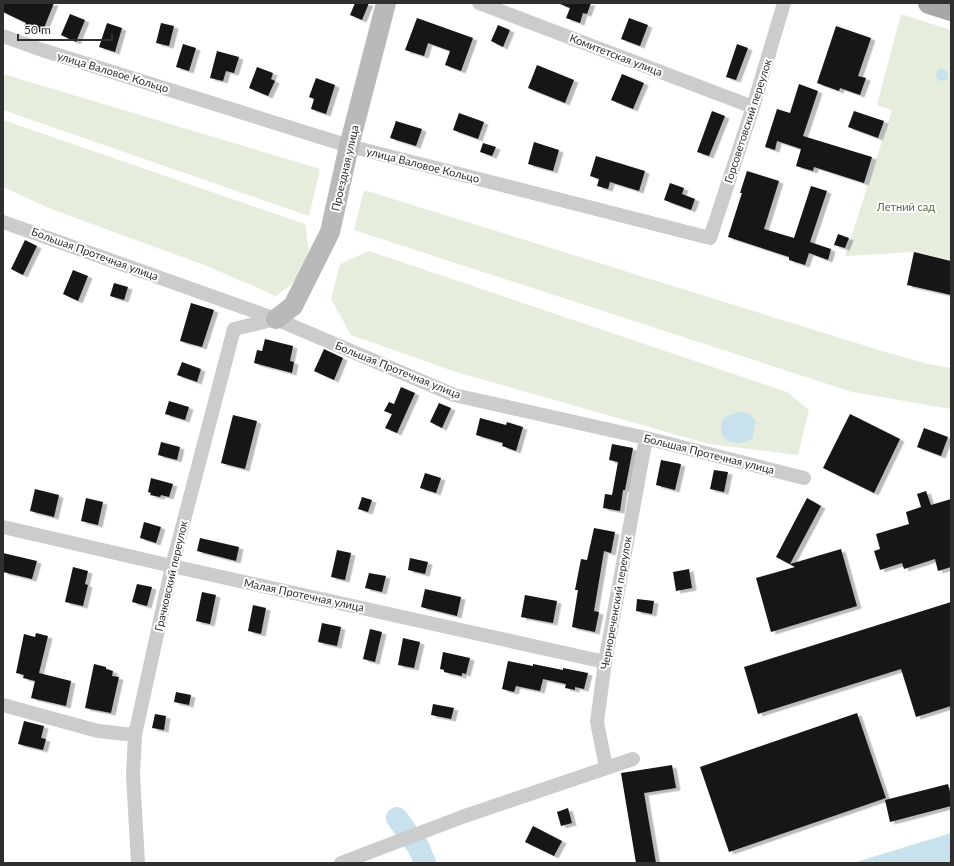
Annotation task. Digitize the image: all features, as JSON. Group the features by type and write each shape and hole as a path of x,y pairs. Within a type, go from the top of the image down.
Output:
{"main road":[{"path":"929,3 951,10"}],"street":[{"name":"Проездная улица","path":"276,319 294,306 330,232 349,146 386,3"},
{"name":"Комитетская улица","path":"480,3 753,107"},
{"name":"Горсоветовский переулок","path":"710,238 753,107 784,3"},
{"name":"улица Валовое Кольцо","path":"3,36 49,52 349,146 710,238"},
{"name":"Большая Протечная улица","path":"3,222 276,319 454,395 646,438 804,478"},
{"name":"Грачковский переулок","path":"138,863 133,795 135,735 172,566 234,329 276,319"},
{"name":"Чернореченский переулок","path":"606,767 597,722 605,662 646,438"},
{"name":"Малая Протечная улица","path":"3,527 605,662"},
{"path":"3,705 98,730 135,735"},
{"path":"341,863 462,817 632,758"}],"green space":[{"name":"Летний сад","path":"901,14 951,30 951,260 913,252 845,256 892,110 877,105"},
{"path":"3,74 320,169 309,216 3,110"},
{"path":"3,120 305,224 310,259 297,280 276,296 207,266 51,209 3,187"},
{"path":"364,190 879,350 928,364 951,368 951,409 852,392 354,230"},
{"path":"369,251 787,392 809,410 798,455 709,444 456,372 351,335 331,299 340,264"}],"water":[{"path":"940,69 944,69 948,75 944,81 940,81 936,77 936,73"},
{"path":"740,412 748,413 756,421 752,439 737,443 727,440 724,437 721,427 726,417"},
{"path":"951,833 951,863 853,863 938,837"},
{"path":"417,845 426,849 434,863 414,863 412,856"}],"building":[{"path":"3,3 54,3 42,33 24,26 26,23 3,12"},
{"path":"355,3 369,3 362,20 350,15"},
{"path":"560,3 591,3 587,14 583,13 580,23 566,18 570,8"},
{"path":"70,14 85,20 76,42 61,35"},
{"path":"417,18 473,38 461,71 445,65 450,51 428,43 424,56 405,50"},
{"path":"629,18 648,25 640,46 621,39"},
{"path":"107,23 122,28 115,52 99,47"},
{"path":"161,23 174,26 169,46 156,43"},
{"path":"498,25 510,30 503,47 491,41"},
{"path":"836,26 871,38 858,76 866,78 860,95 840,88 839,91 817,83"},
{"path":"183,44 196,48 189,71 176,67"},
{"path":"737,44 748,48 736,80 726,77"},
{"path":"217,51 239,57 234,73 226,71 223,81 210,78"},
{"path":"537,65 574,80 565,103 528,88"},
{"path":"257,67 273,73 271,79 275,81 268,96 249,88"},
{"path":"622,74 644,83 633,109 611,100"},
{"path":"316,78 335,85 326,114 311,109 314,99 309,97"},
{"path":"799,84 818,91 803,136 872,157 864,183 814,167 813,171 796,166 801,149 777,141 775,150 765,147 777,109 790,113"},
{"path":"712,111 725,116 709,156 697,152"},
{"path":"854,111 884,121 878,138 848,127"},
{"path":"459,113 484,122 478,139 453,130"},
{"path":"396,121 422,129 416,146 390,138"},
{"path":"534,142 559,150 553,171 528,164"},
{"path":"483,143 496,147 492,156 480,152"},
{"path":"596,156 645,171 639,191 610,182 608,189 597,186 599,179 590,176"},
{"path":"747,171 779,181 764,229 794,238 811,186 827,191 810,242 831,249 828,260 809,253 805,265 789,260 789,257 728,237 742,193 740,193"},
{"path":"670,183 684,188 682,194 695,199 691,210 664,200"},
{"path":"838,234 849,238 845,248 834,245"},
{"path":"25,240 37,246 23,275 11,269"},
{"path":"914,252 951,261 951,295 907,285"},
{"path":"73,270 88,276 78,301 63,294"},
{"path":"114,283 128,287 124,300 110,296"},
{"path":"191,303 214,310 202,347 180,341"},
{"path":"265,339 293,346 290,361 294,362 292,373 254,363 257,350 262,351"},
{"path":"324,349 343,358 334,380 314,371"},
{"path":"182,362 201,369 197,382 177,375"},
{"path":"401,387 415,393 397,433 385,428 392,414 384,411 389,402 394,404"},
{"path":"169,401 189,407 185,420 165,414"},
{"path":"439,403 451,408 442,428 430,422"},
{"path":"850,414 900,439 874,493 823,468"},
{"path":"233,415 257,421 245,469 221,463"},
{"path":"480,418 506,425 507,422 523,427 516,451 502,446 503,443 476,435"},
{"path":"924,428 948,437 941,456 917,447"},
{"path":"161,442 180,447 177,460 158,455"},
{"path":"612,444 633,448 625,490 623,490 620,511 603,508 605,494 612,495 618,462 609,460"},
{"path":"661,460 681,464 675,490 656,485"},
{"path":"714,470 728,472 724,492 710,489"},
{"path":"425,473 441,478 436,493 420,488"},
{"path":"151,478 173,484 169,497 150,495 151,493 148,492"},
{"path":"35,489 59,495 54,517 30,511"},
{"path":"926,491 931,505 951,499 951,567 938,571 935,559 904,569 902,563 880,570 874,551 880,549 876,534 909,524 906,512 921,507 917,494"},
{"path":"362,497 372,500 368,512 358,509"},
{"path":"86,498 103,502 98,525 81,521"},
{"path":"807,498 821,506 790,564 841,549 857,606 771,632 756,578 795,567 776,557"},
{"path":"144,522 161,527 156,543 140,538"},
{"path":"594,528 615,532 611,553 604,551 594,611 599,612 595,632 572,627 578,590 575,590 581,559 587,560"},
{"path":"200,538 239,547 236,561 197,551"},
{"path":"337,550 351,553 345,580 331,577"},
{"path":"3,553 37,561 32,579 3,572"},
{"path":"410,558 428,562 425,574 408,570"},
{"path":"73,567 88,571 85,584 88,585 83,606 65,602"},
{"path":"689,569 692,588 676,591 673,572"},
{"path":"369,573 386,576 382,592 365,588"},
{"path":"137,584 152,587 147,606 132,602"},
{"path":"425,589 461,597 457,616 421,607"},
{"path":"202,592 216,595 210,624 196,621"},
{"path":"525,595 557,601 553,623 521,617"},
{"path":"637,599 654,601 652,614 636,611"},
{"path":"951,602 951,706 916,717 901,669 758,714 744,667"},
{"path":"253,605 266,608 261,634 248,631"},
{"path":"322,623 341,627 337,646 318,642"},
{"path":"370,629 382,632 375,662 363,659"},
{"path":"36,633 48,636 39,673 71,681 66,706 31,698 35,681 23,678 24,675 16,673 24,634 35,637"},
{"path":"403,638 420,642 414,668 398,665"},
{"path":"443,652 470,658 466,674 462,673 462,676 444,672 444,670 440,669"},
{"path":"508,661 563,670 563,668 588,673 584,689 575,687 575,690 565,688 566,684 543,679 540,691 516,686 514,692 502,689"},
{"path":"94,664 106,667 106,669 113,671 112,676 119,677 111,713 85,708"},
{"path":"176,692 191,695 189,705 174,702"},
{"path":"433,704 454,708 451,719 431,715"},
{"path":"857,713 886,798 729,852 700,767"},
{"path":"155,714 166,716 164,730 152,728"},
{"path":"24,721 44,726 41,738 46,739 43,750 18,744"},
{"path":"672,765 676,788 644,793 656,863 636,863 621,773"},
{"path":"948,784 951,796 951,806 890,822 885,800"},
{"path":"568,808 572,823 561,826 557,812"},
{"path":"533,826 562,841 554,856 525,842"}],"waterway":[{"path":"397,818 409,835"},
{"path":"412,839 418,846 425,863"}]}
